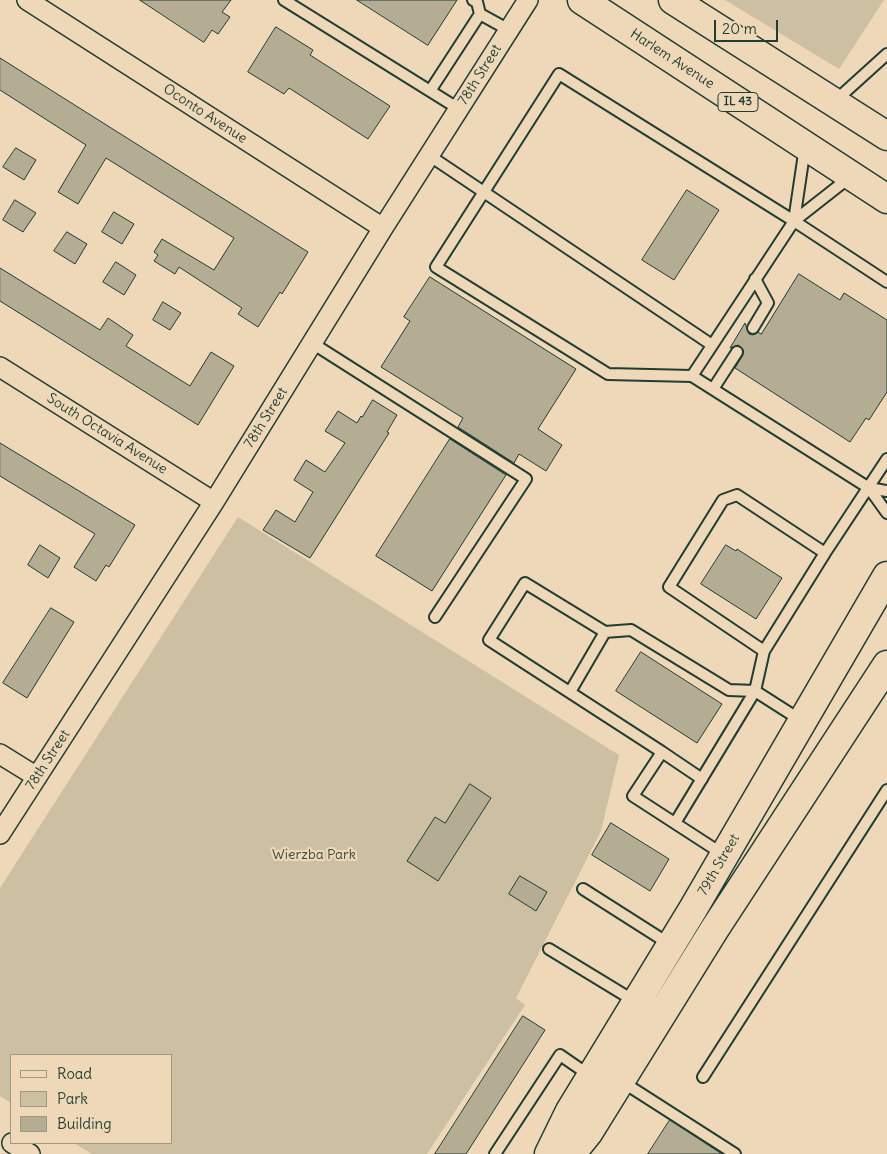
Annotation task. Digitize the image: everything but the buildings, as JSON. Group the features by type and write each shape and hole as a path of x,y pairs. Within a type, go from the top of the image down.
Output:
{"main road":[{"name":"Harlem Avenue","path":"582,0 887,200"},
{"path":"673,0 887,136"},
{"name":"79th Street","path":"549,1154 570,1111 724,856 887,576"},
{"path":"571,1154 588,1133 714,930 883,678"}],"street":[{"name":"Oconto Avenue","path":"27,0 383,228"},
{"name":"78th Street","path":"0,834 214,502 383,228 528,0"},
{"name":"South Octavia Avenue","path":"0,367 214,502"},
{"path":"0,754 37,776"},
{"path":"14,1144 30,1154"}],"lane":[{"path":"284,0 459,108"},
{"path":"474,0 477,2 480,14 508,30"},
{"path":"430,91 480,14"},
{"path":"834,102 887,54"},
{"path":"887,282 794,221 559,74 436,267 608,374 692,376 869,488 887,513"},
{"path":"794,221 806,146"},
{"path":"430,156 712,346"},
{"path":"692,376 794,221 851,176"},
{"path":"752,328 768,304 756,279"},
{"path":"312,343 526,479 434,617"},
{"path":"713,389 737,352"},
{"path":"675,823 755,691 764,651 887,459"},
{"path":"869,488 887,491"},
{"path":"764,651 669,586 723,500 737,495 825,553"},
{"path":"702,779 489,640 525,583 605,632 631,630 729,690 755,691 802,722"},
{"path":"570,692 605,632"},
{"path":"662,752 633,796 724,856"},
{"path":"704,1077 887,790"},
{"path":"583,889 671,945"},
{"path":"549,948 637,1002"},
{"path":"495,1154 560,1055 592,1077"},
{"path":"620,1080 736,1154"}],"green space":[{"path":"725,0 884,0 839,69"},
{"name":"Wierzba Park","path":"238,517 619,755 601,831 516,998 525,1005 427,1154 92,1154 76,1144 172,1144 172,1054 10,1054 10,1102 0,1096 0,888"}]}
